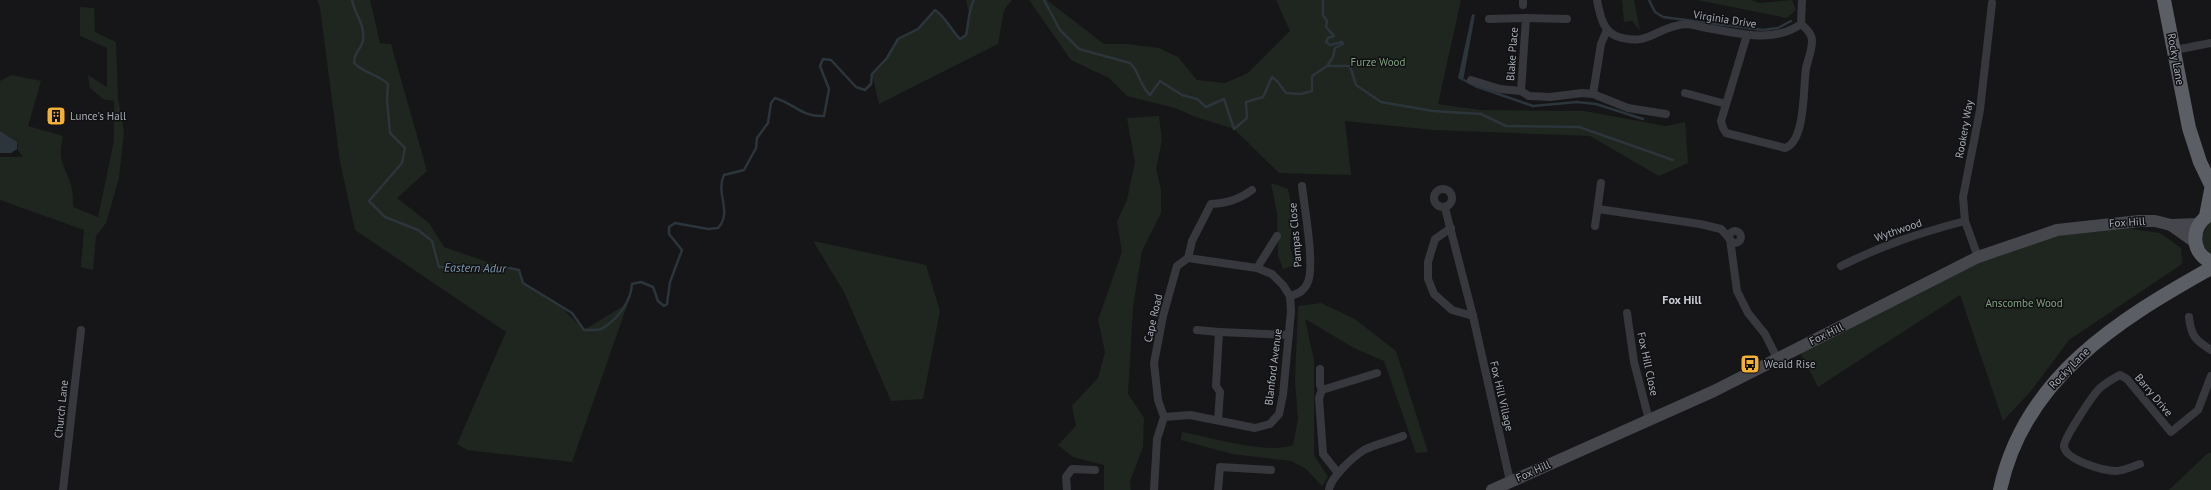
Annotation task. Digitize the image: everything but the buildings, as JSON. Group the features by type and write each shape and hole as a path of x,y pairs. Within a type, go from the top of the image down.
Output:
{"highway":[{"name":"Rocky Lane","path":"2164,0 2175,50 2189,128 2200,162 2211,185"},
{"path":"2205,218 2211,190"},
{"name":"Rocky Lane","path":"2183,283 2198,260 2196,245 2205,218"},
{"path":"2196,245 2201,254 2211,262"},
{"name":"Rocky Lane","path":"2000,490 2004,471 2014,444 2027,421 2048,390 2067,368 2110,329 2183,283 2211,268"}],"main road":[{"name":"Fox Hill","path":"1492,490 1714,391 1777,358 1869,314 1978,257 2057,230 2139,221 2154,221 2172,225 2205,218"},
{"name":"Fox Hill","path":"2172,225 2196,245"}],"street":[{"path":"1593,94 1601,44 1607,30 1602,21 1597,0"},
{"path":"1747,35 1726,104 1722,128 1726,133 1785,148 1794,142 1803,110 1806,70 1812,42 1810,34 1801,24 1802,0"},
{"name":"Rookery Way","path":"1978,257 1965,221 1963,197 1980,110 1992,2"},
{"name":"Blake Place","path":"1520,92 1526,18"},
{"name":"Blake Place","path":"1489,19 1567,19"},
{"name":"Virginia Drive","path":"1607,30 1616,36 1637,41 1646,39 1666,28 1686,24 1747,35 1770,36 1790,32 1801,24"},
{"path":"2175,50 2211,43"},
{"path":"1470,80 1500,89 1520,92 1529,96 1550,97 1582,93 1593,94 1628,108 1666,114"},
{"path":"1685,93 1726,104"},
{"path":"1595,226 1602,183"},
{"name":"Pampas Close","path":"1290,296 1300,293 1308,283 1309,242 1302,186"},
{"name":"Cape Road","path":"1164,417 1158,400 1154,363 1163,316 1177,266 1188,258 1192,241 1211,204 1227,203 1241,198 1252,190"},
{"name":"Fox Hill Village","path":"1445,208 1473,316 1510,481"},
{"path":"1598,209 1700,224 1735,231 1730,233 1737,291 1748,314 1765,334 1777,358"},
{"name":"Wythwood","path":"1841,266 1878,247 1914,234 1965,221"},
{"path":"1451,228 1435,239 1428,262 1428,278 1434,294 1452,310 1473,316"},
{"path":"1721,229 1732,243"},
{"path":"1257,268 1277,236"},
{"path":"1188,258 1257,268 1272,274 1283,285 1290,296"},
{"name":"Blanford Avenue","path":"1164,417 1190,416 1255,428 1270,424 1279,414 1283,395 1291,311 1290,296"},
{"name":"Fox Hill Close","path":"1627,313 1634,362 1650,420"},
{"path":"2189,317 2190,329 2197,342 2211,350"},
{"name":"Church Lane","path":"63,490 81,330"},
{"path":"1197,330 1289,335"},
{"path":"1218,332 1216,386 1220,392 1218,420"},
{"path":"1320,369 1320,385 1322,390 1319,398 1323,454 1338,473"},
{"path":"1322,390 1377,373"},
{"name":"Barry Drive","path":"2140,464 2118,475 2085,464 2068,454 2064,444 2100,389 2120,375 2127,379 2171,432 2198,410 2211,376"},
{"path":"1154,490 1157,439 1164,417"},
{"path":"1329,490 1330,484 1338,473 1364,450 1403,436"},
{"path":"1218,490 1220,467 1271,470"},
{"path":"1067,490 1066,477 1072,469 1095,470"}],"green space":[{"path":"317,0 370,0 380,43 391,44 427,171 397,198 429,223 444,247 499,266 519,270 523,283 562,308 584,330 628,303 572,462 467,450 457,444 506,332 355,230 340,162 320,7"},
{"path":"966,0 1012,0 1004,10 998,44 879,104 872,74 887,58 898,39 918,29 935,10 942,16 960,39 966,35 970,17"},
{"name":"Furze Wood","path":"1029,0 1047,0 1104,44 1127,44 1159,48 1178,57 1197,80 1225,83 1248,73 1290,31 1276,0 1461,0 1438,104 1480,110 1584,111 1666,126 1685,122 1688,163 1659,176 1590,136 1434,130 1345,121 1351,175 1279,173 1234,129 1196,117 1175,108 1127,96 1109,78 1071,60"},
{"path":"1622,0 1634,0 1640,31 1632,21 1624,22"},
{"path":"1697,0 1751,0 1760,3 1792,0 1796,10 1787,18"},
{"path":"80,7 94,8 95,32 116,42 118,98 124,132 119,178 106,223 96,236 93,270 81,267 84,230 0,200 0,157 23,157 17,149 18,145 0,131 0,81 12,75 41,81 28,126 63,136 61,156 72,188 73,207 98,217 114,141 114,101 103,99 90,88 88,75 107,87 107,48 80,36"},
{"path":"1159,116 1162,140 1156,169 1161,190 1161,213 1142,251 1133,307 1128,394 1144,418 1143,447 1130,481 1131,490 1104,490 1104,465 1073,457 1058,445 1076,426 1072,406 1098,378 1105,352 1098,320 1122,252 1117,222 1127,200 1135,162 1127,118"},
{"path":"1271,183 1288,189 1293,212 1290,246 1295,265 1283,269 1278,255 1277,213"},
{"path":"2211,219 2211,254 2203,246 2201,237"},
{"name":"Anscombe Wood","path":"2100,224 2160,233 2181,248 2182,264 2069,340 2031,391 2003,421 1960,295 1818,387 1798,348 1978,257"},
{"path":"813,241 926,265 940,311 923,399 891,401 844,292"},
{"path":"1321,303 1355,319 1396,351 1428,452 1416,453 1384,361 1354,348 1305,319 1314,360 1314,455 1328,477 1322,486 1306,469 1291,461 1232,454 1181,440 1182,432 1255,447 1283,448 1293,445 1298,419 1295,381 1298,306"},
{"path":"2208,453 2211,453 2211,490 2169,490"}],"shaded area":[{"path":"1472,14 1475,15 1463,81 1458,78"},
{"path":"0,131 17,142 17,149 11,153 0,153"}],"waterway":[{"name":"Eastern Adur","path":"352,0 363,29 363,40 355,56 354,63 358,67 380,78 388,84 387,100 390,133 405,148 402,163 369,201 385,217 418,230 432,241 439,267 484,270 499,266 519,270 523,283 572,313 584,330 599,330 609,324 627,303 632,284 641,282 653,287 658,301 664,306 667,304 670,282 682,250 669,234 669,227 675,223 708,229 718,228 724,216 721,189 724,175 744,170 756,148 757,138 768,123 771,103 775,98 809,114 824,116 829,89 820,66 823,59 831,60 856,87 865,90 871,84 872,74 887,58 898,39 918,29 935,10 942,16 960,39 966,35 970,12 974,0"},
{"path":"1044,0 1060,30 1079,49 1130,63 1136,70 1146,91 1150,95 1160,81 1182,95 1197,99 1206,107 1224,99 1234,129 1247,118 1246,102 1263,97 1272,77 1286,93 1301,94 1312,91 1312,76 1327,66 1333,57 1335,48 1343,44 1342,42 1330,45 1326,42 1328,38 1334,36 1326,27 1327,21 1323,15 1323,0"},
{"path":"1649,0 1655,12 1663,17 1763,30 1778,28 1791,21"},
{"path":"1328,66 1350,66 1356,85 1381,102 1433,111 1481,114 1506,126 1579,127 1673,160"},
{"path":"1464,80 1475,86 1533,106 1577,102 1596,104 1643,119"}],"place":[{"name":"Lunce's Hall","path":"56,116"},
{"name":"Weald Rise","path":"1750,364"}],"district":[{"name":"Fox Hill","path":"1682,300"}]}
